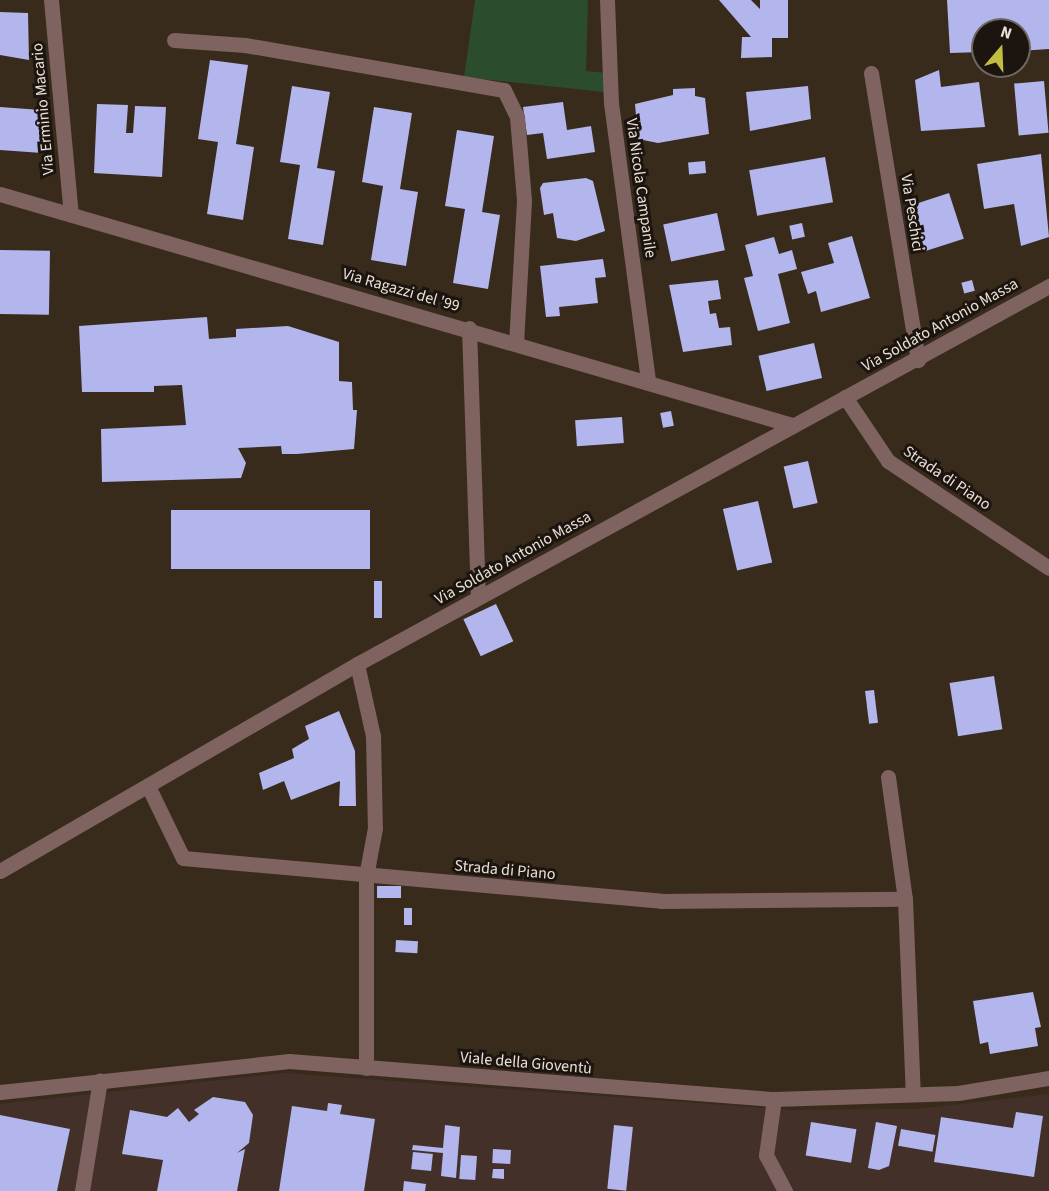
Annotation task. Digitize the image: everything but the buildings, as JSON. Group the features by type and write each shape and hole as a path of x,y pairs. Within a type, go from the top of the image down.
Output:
{"street":[{"name":"Via Erminio Macario","path":"51,0 71,214"},
{"name":"Via Nicola Campanile","path":"607,0 611,103 648,380"},
{"path":"174,40 245,45 504,90 517,117 524,201 516,342"},
{"name":"Via Peschici","path":"871,73 918,360"},
{"name":"Via Ragazzi del '99","path":"0,194 648,380 792,425"},
{"name":"Via Soldato Antonio Massa","path":"0,871 357,664 792,425 918,360 1049,286"},
{"path":"469,328 478,597"},
{"name":"Strada di Piano","path":"845,397 888,461 1049,568"},
{"path":"357,664 374,736 375,828 366,876 366,1068"},
{"path":"888,777 905,899 913,1094"},
{"name":"Strada di Piano","path":"148,786 183,858 661,901 905,899"},
{"name":"Viale della Gioventù","path":"0,1092 289,1061 774,1099 913,1094 1049,1078"},
{"path":"82,1191 100,1080"},
{"path":"774,1099 766,1155 785,1191"}],"shaded area":[{"path":"284,1073 792,1110 916,1109 1049,1094 1049,1191 0,1191 0,1104"}],"green space":[{"path":"475,0 588,0 586,71 605,73 604,92 464,77"}]}
